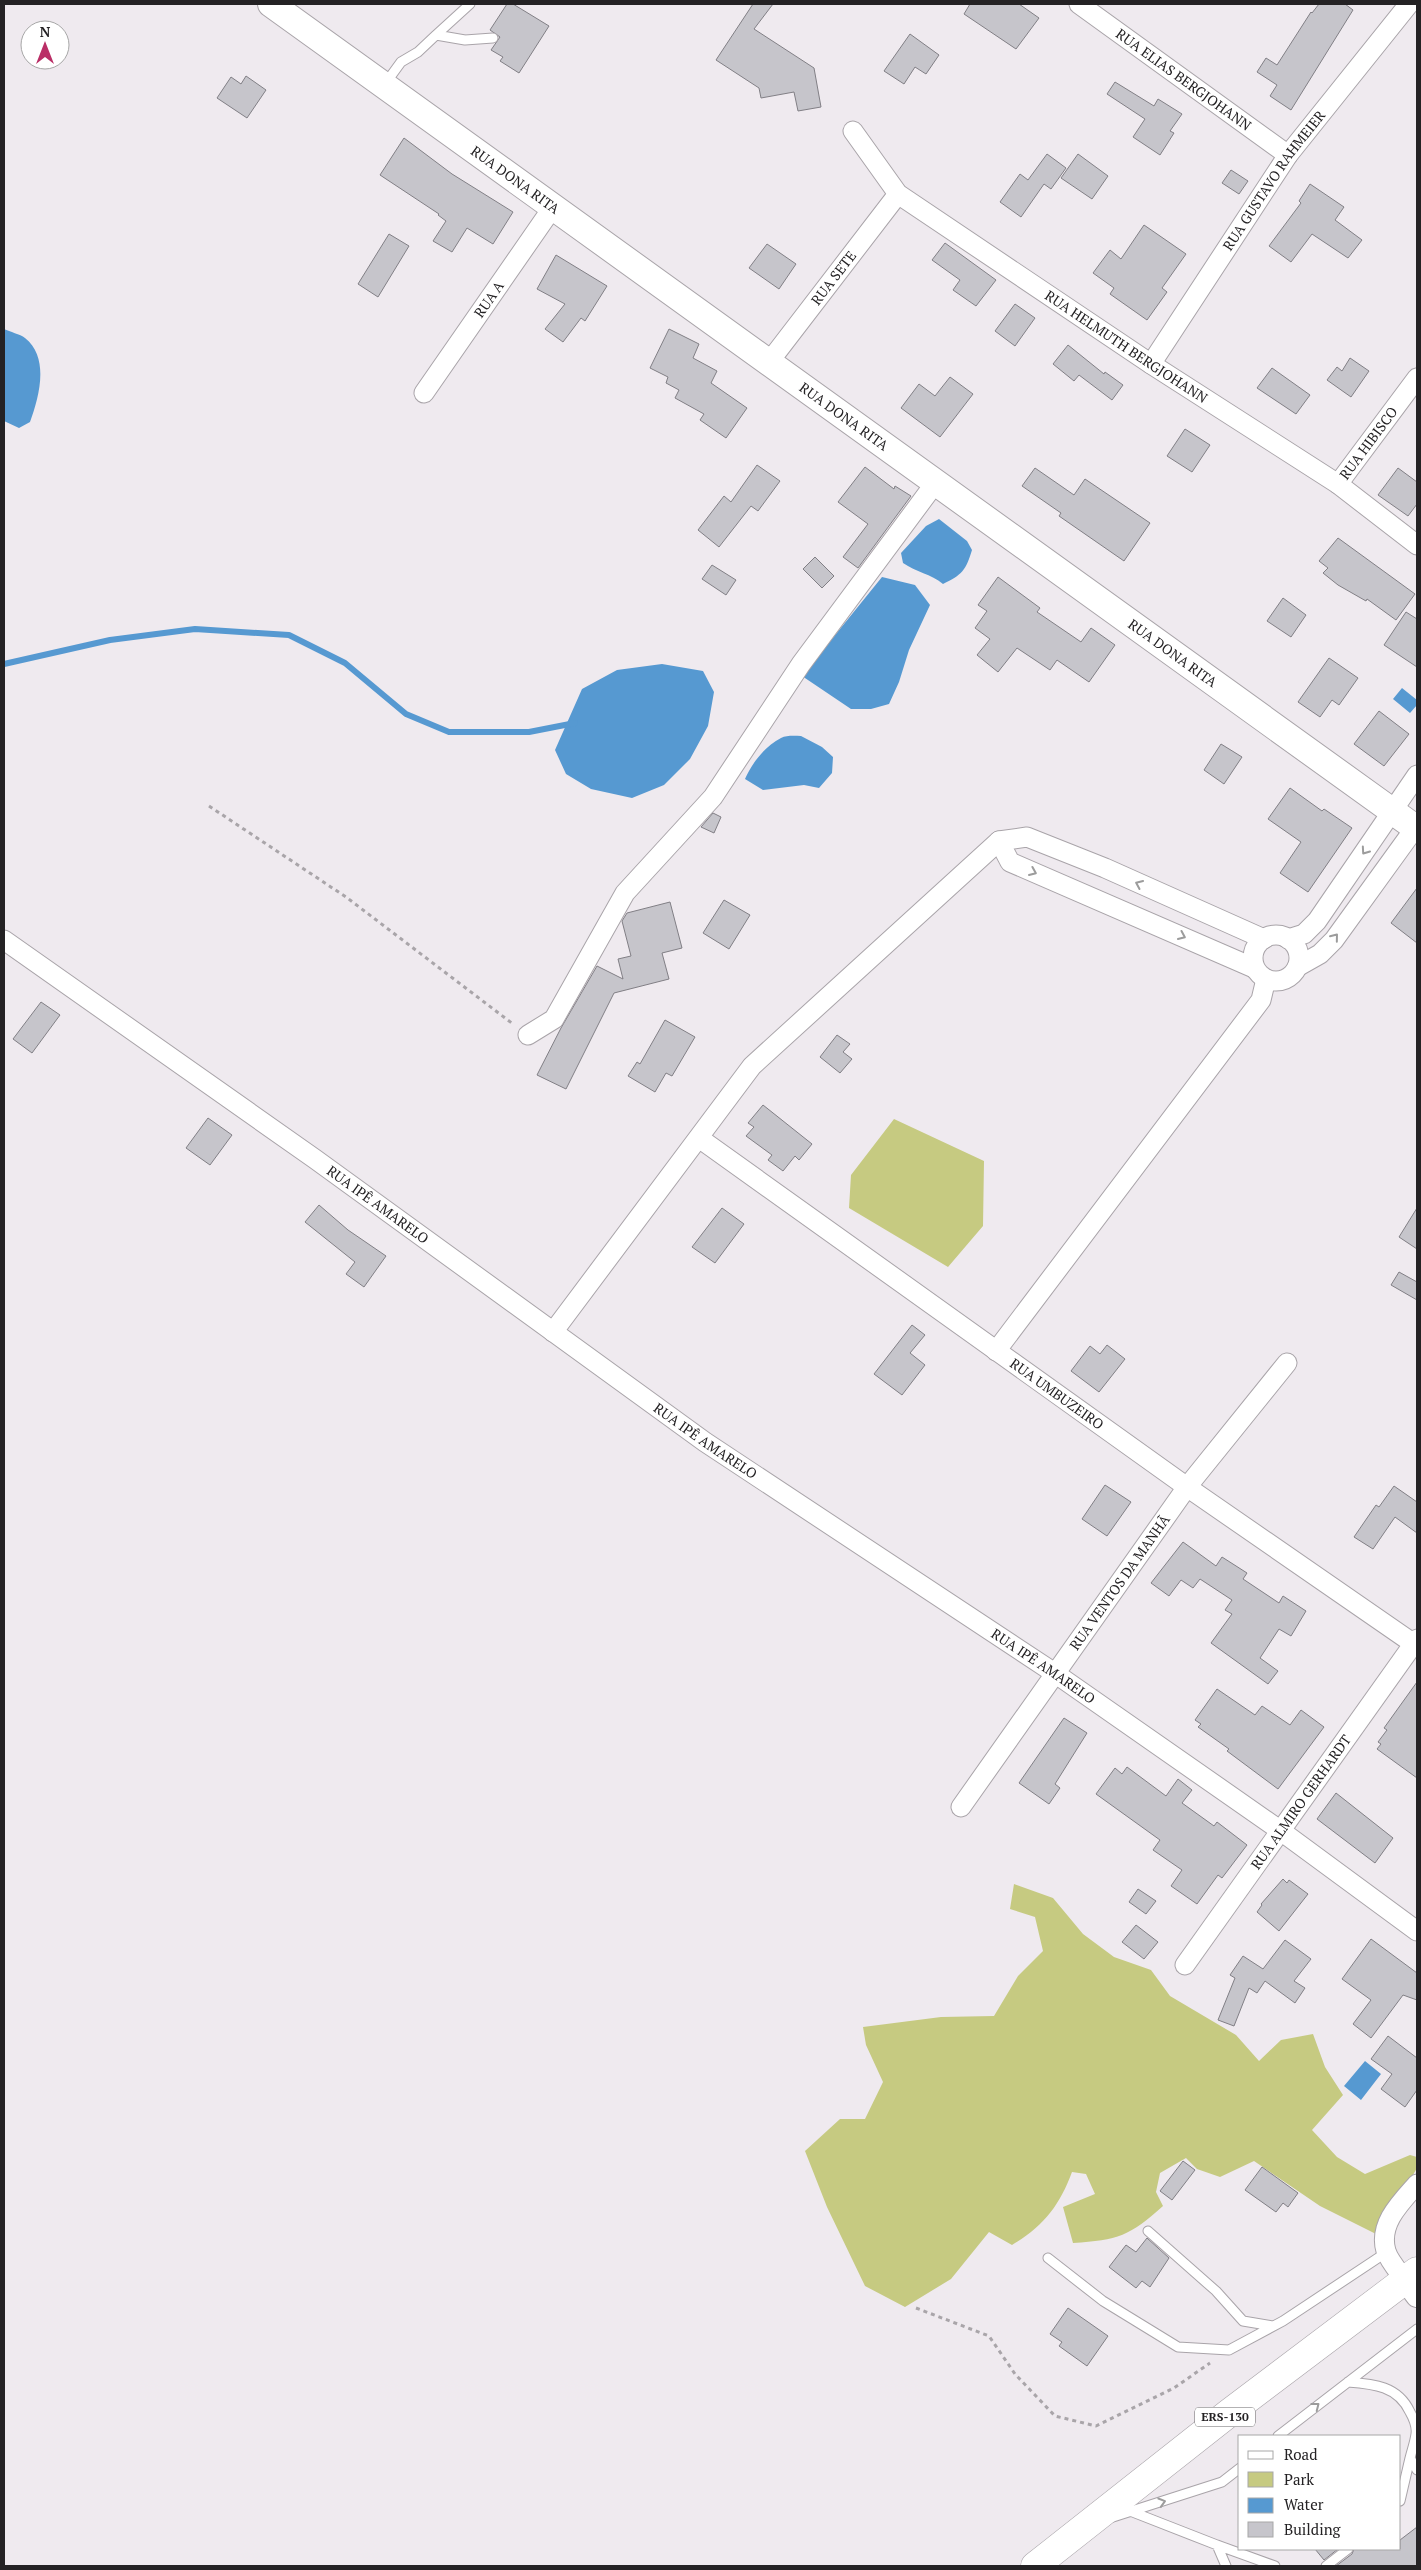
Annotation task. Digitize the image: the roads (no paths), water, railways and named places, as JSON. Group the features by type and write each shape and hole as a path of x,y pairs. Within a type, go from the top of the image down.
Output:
{"main road":[{"name":"RUA DONA RITA","path":"271,4 1416,829"},
{"name":"ERS-130","path":"1035,2566 1237,2408 1413,2283"}],"street":[{"name":"RUA ELIAS BERGJOHANN","path":"1079,4 1288,155"},
{"name":"RUA GUSTAVO RAHMEIER","path":"1151,364 1288,155 1409,4"},
{"name":"RUA HELMUTH BERGJOHANN","path":"853,131 898,194 1151,364 1338,484 1417,545"},
{"name":"RUA SETE","path":"770,362 898,194"},
{"name":"RUA A","path":"424,393 553,206"},
{"name":"RUA HIBISCO","path":"1338,484 1417,378"},
{"path":"528,1035 554,1019 625,893 713,797 801,664 936,482"},
{"path":"996,1352 1261,1000 1260,973 1253,952 1264,939 1272,936 1288,939 1304,934 1317,921 1417,775"},
{"path":"999,841 1010,862 1090,895 1260,973 1282,981 1293,973 1297,967 1320,954 1334,940 1416,829"},
{"path":"553,1332 752,1066 999,841 1027,837 1105,868 1264,939"},
{"path":"1090,895 1105,868"},
{"path":"1288,939 1298,954 1297,967"},
{"name":"RUA IPÊ AMARELO","path":"4,940 307,1153 705,1442 1056,1674 1281,1831 1417,1931"},
{"name":"RUA UMBUZEIRO","path":"699,1138 1187,1487 1416,1643"},
{"name":"RUA VENTOS DA MANHÃ","path":"961,1808 1187,1487 1287,1363"},
{"name":"RUA ALMIRO GERHARDT","path":"1185,1965 1416,1643"},
{"path":"1413,2283 1386,2252 1385,2237 1388,2224 1396,2208 1417,2184"}],"lane":[{"path":"384,85 401,62 418,52 470,4"},
{"path":"436,36 465,40 493,38"},
{"path":"1148,2231 1216,2291 1243,2321 1273,2326"},
{"path":"1048,2258 1103,2301 1178,2347 1229,2350 1273,2326 1386,2252"},
{"path":"1279,2435 1417,2329"},
{"path":"1348,2382 1373,2383 1394,2390 1406,2402 1414,2419 1416,2433 1401,2497"},
{"path":"1410,2458 1417,2470"},
{"path":"1082,2529 1130,2511 1222,2482 1238,2470"},
{"path":"1130,2511 1275,2566"},
{"path":"1217,2545 1226,2566"},
{"path":"1326,2566 1347,2550"}],"water":[{"path":"4,329 20,335 33,346 38,356 40,367 37,401 30,422 19,428 4,421"},
{"path":"939,519 967,541 972,550 968,562 962,571 955,578 943,584 903,563 901,553 926,526"},
{"path":"882,577 915,585 930,605 909,650 899,682 889,704 871,709 851,709 802,676"},
{"path":"662,664 703,671 714,692 708,726 690,759 664,785 632,798 591,789 566,774 555,750 582,689 617,670"},
{"path":"1402,688 1417,700 1417,705 1410,713 1393,699"},
{"path":"801,736 822,747 833,757 832,773 819,788 804,785 763,790 745,779 755,761 775,741 783,737"},
{"path":"1365,2061 1381,2074 1361,2100 1344,2086"}],"waterway":[{"path":"4,664 110,640 195,629 289,635 345,663 406,714 449,732 529,732 575,723"}]}
